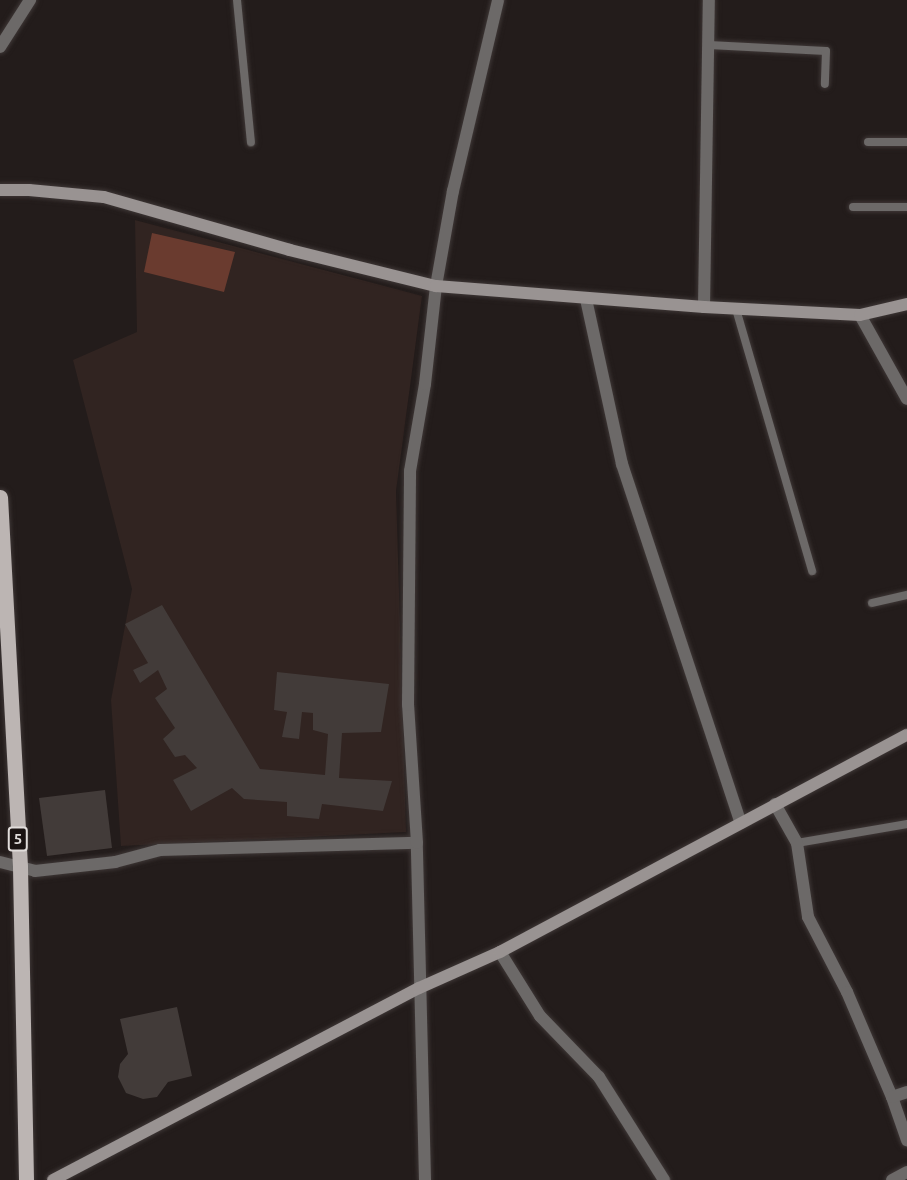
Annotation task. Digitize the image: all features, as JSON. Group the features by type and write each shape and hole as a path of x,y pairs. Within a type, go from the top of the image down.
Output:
{"main road":[{"name":"5","path":"0,498 20,867 26,1180"}],"street":[{"path":"0,47 30,0"},
{"path":"425,1180 417,843 408,705 410,471 425,384 436,286 453,191 498,0"},
{"path":"704,307 709,0"},
{"path":"0,190 29,190 104,197 290,250 436,286 586,299 860,315 907,304"},
{"path":"586,299 622,464 741,823"},
{"path":"860,315 907,399"},
{"path":"53,1180 419,988 500,951 907,735"},
{"path":"775,804 797,843 808,917 846,992 892,1097 907,1140"},
{"path":"0,862 35,871 78,868 160,850 417,843"},
{"path":"500,951 540,1016 599,1077 664,1180"},
{"path":"892,1097 907,1092"},
{"path":"892,1180 907,1172"}],"lane":[{"path":"237,0 251,142"},
{"path":"709,45 826,51 825,84"},
{"path":"868,142 907,142"},
{"path":"853,207 907,207"},
{"path":"736,309 812,572"},
{"path":"872,603 907,595"},
{"path":"797,843 907,824"}],"shaded area":[{"path":"135,220 422,296 396,491 406,832 121,846 111,700 132,589 73,360 137,332"},
{"path":"152,233 235,252 224,292 144,272"}],"building":[{"path":"162,605 260,769 325,775 328,734 313,730 313,713 302,712 299,739 282,737 287,712 274,710 277,672 389,684 381,732 342,733 339,778 392,781 383,811 322,804 319,819 287,816 287,802 244,799 232,788 191,811 173,780 197,768 185,755 175,757 163,739 175,728 155,698 167,689 158,670 140,683 133,670 148,663 125,624"},
{"path":"105,790 112,848 47,856 39,798"},
{"path":"177,1007 192,1076 168,1082 157,1097 143,1099 126,1093 118,1077 120,1064 128,1054 120,1019"}]}
